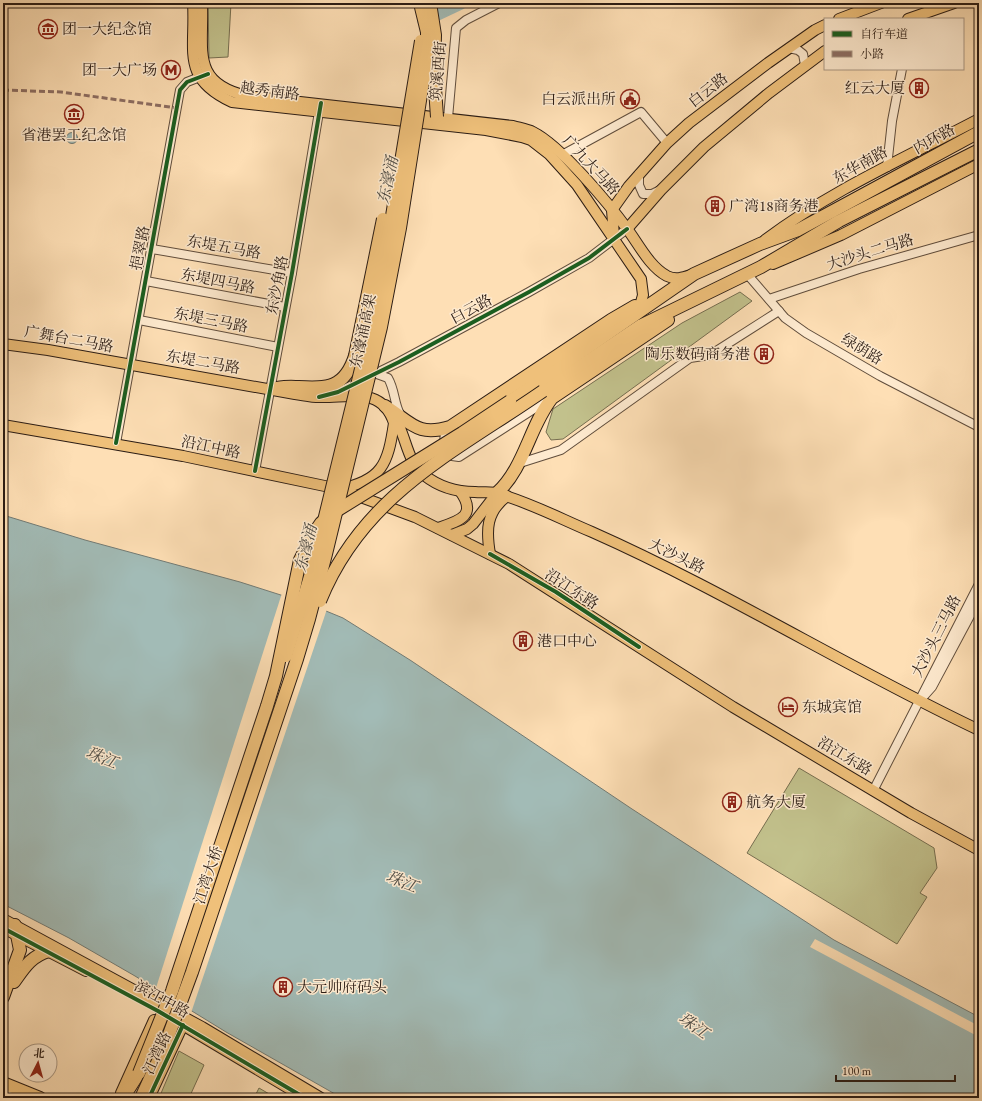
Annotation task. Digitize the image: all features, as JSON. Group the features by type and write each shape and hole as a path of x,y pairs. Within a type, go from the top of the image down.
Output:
{"highway":[{"name":"东濠涌高架","path":"291,658 348,423 383,262 401,118 421,34 420,3"},
{"name":"东濠涌高架","path":"291,658 326,554 369,382 400,228 427,56 427,32 420,3"},
{"path":"430,3 435,35 434,74 440,120"},
{"path":"270,389 293,386 324,388 333,386 348,372 355,356 383,219 401,118"},
{"name":"内环路","path":"640,308 694,274 760,244 798,230 979,132"},
{"name":"内环路","path":"291,658 335,568 355,538 379,510 419,474 548,394 640,326 761,267 813,236 908,185 979,150"},
{"path":"267,706 276,676 300,560 307,544 321,523 348,504 462,433 510,401 640,308"},
{"path":"385,406 413,426 430,432 450,427 611,320 640,308"},
{"path":"502,494 506,484 520,463 548,394"},
{"path":"267,706 291,658"},
{"name":"江湾大桥","path":"141,1098 164,1048 186,991 291,658"},
{"name":"江湾大桥","path":"139,1073 172,992 267,706"},
{"path":"3,996 19,957 20,950 16,930"},
{"path":"3,996 29,961 40,953 49,951"},
{"path":"123,1098 139,1073"},
{"path":"129,1098 139,1073"},
{"path":"3,1081 20,1094 40,1098"}],"main road":[{"path":"193,3 194,67 203,75"},
{"path":"202,3 203,75"},
{"path":"842,18 881,3"},
{"path":"914,18 936,6 954,3"},
{"name":"白云路","path":"612,210 639,174 667,143 722,97 824,26"},
{"name":"白云路","path":"627,229 661,190 704,147 804,65 824,52"},
{"name":"越秀南路","path":"203,75 219,85 237,93 320,108 401,118 440,120"},
{"name":"东华南路","path":"760,244 800,215 979,119"},
{"name":"广九大马路","path":"440,120 524,129 543,138 562,154 612,210 648,258 662,273 675,278 694,274"},
{"name":"广九大马路","path":"440,120 512,135 530,140 539,146 578,185 641,279 643,286 640,308"},
{"path":"761,267 792,257 841,235 979,164"},
{"path":"612,210 614,238"},
{"name":"广舞台二马路","path":"3,344 48,350 130,365"},
{"name":"东堤二马路","path":"130,365 319,397 363,396 373,398 385,406"},
{"path":"339,489 359,485 370,480 379,472 384,463 394,423 385,406"},
{"name":"大沙头路","path":"385,406 397,421 416,467 424,474 447,488 460,491 502,494 678,572 920,702 979,730"},
{"name":"沿江中路","path":"3,424 116,443 339,489 415,517 452,535"},
{"path":"438,528 461,520 465,516 467,510 466,503 460,491"},
{"path":"452,535 467,530 502,494"},
{"path":"490,554 487,537 489,520 502,494"},
{"name":"沿江东路","path":"452,535 490,554 556,592 630,642 733,706 873,791 979,850"},
{"name":"滨江中路","path":"3,919 16,930 49,951 183,1025 306,1098"},
{"name":"滨江中路","path":"3,928 16,930 173,1012 321,1098"},
{"name":"江湾路","path":"118,1098 158,1011 173,1012 183,1025 149,1098"}],"street":[{"name":"筑溪西街","path":"440,120 456,28 466,20 499,3"},
{"path":"790,48 798,50 803,54 804,65"},
{"path":"887,167 892,121 902,70"},
{"name":"挹翠路","path":"116,443 180,90 187,82 203,75"},
{"name":"东沙角路","path":"255,471 292,273 320,108"},
{"path":"562,154 641,112 667,143"},
{"path":"639,174 639,185 643,194 652,194 661,190"},
{"name":"白云路","path":"319,397 338,392 374,374 542,284 589,258 627,229"},
{"name":"大沙头二马路","path":"769,299 859,268 979,235"},
{"name":"东堤五马路","path":"152,249 292,273"},
{"name":"绿荫路","path":"747,274 785,318 806,333 880,376 979,427"},
{"name":"东堤四马路","path":"146,281 285,307"},
{"path":"520,463 562,450 690,358 710,355 779,311"},
{"name":"东堤三马路","path":"138,320 278,347"},
{"path":"374,374 388,378 392,385 395,404 402,417"},
{"path":"450,427 445,432 444,441 452,456 459,457 548,394"},
{"name":"大沙头三马路","path":"873,791 920,702 926,685 979,584"},
{"name":"大沙头三马路","path":"920,702 932,687 979,598"},
{"path":"3,1091 20,1094"}],"shaded area":[{"path":"208,3 231,3 228,57 209,58"},
{"path":"740,292 752,301 563,439 551,440 546,432 553,409 682,323"},
{"path":"799,768 934,848 937,868 920,893 927,897 897,944 747,853"},
{"path":"179,1051 204,1065 189,1098 159,1098"},
{"path":"259,1088 276,1098 254,1098"}],"water":[{"path":"70,133 74,133 76,134 76,142 70,143 67,140 67,136"},
{"name":"珠江","path":"3,515 85,540 240,582 309,604 343,618 410,660 632,809 834,940 979,1017 979,1098 342,1098 226,1032 135,976 69,938 3,904"}],"pier":[{"path":"282,593 327,609 191,1013 155,991"},
{"path":"815,939 979,1026 979,1037 810,947"}],"waterway":[{"path":"424,20 460,3"}],"marked path":[{"path":"3,90 61,92 177,108"}],"cycle path":[{"path":"116,443 180,90 187,82 208,74"},
{"path":"255,471 292,273 321,103"},
{"path":"319,397 338,392 399,362 529,292 589,258 627,229"},
{"path":"490,554 556,592 639,647"},
{"path":"3,928 158,1011 305,1098"},
{"path":"149,1098 183,1025"}],"place":[{"name":"团一大纪念馆","path":"48,29"},
{"name":"团一大广场","path":"171,70"},
{"name":"红云大厦","path":"919,88"},
{"name":"白云派出所","path":"630,99"},
{"name":"省港罢工纪念馆","path":"74,114"},
{"name":"广湾18商务港","path":"715,206"},
{"name":"陶乐数码商务港","path":"764,354"},
{"name":"港口中心","path":"523,641"},
{"name":"东城宾馆","path":"788,707"},
{"name":"航务大厦","path":"732,802"},
{"name":"大元帅府码头","path":"283,987"}],"water label":[{"name":"东濠涌","path":"387,180"},
{"name":"东濠涌","path":"305,548"}]}
